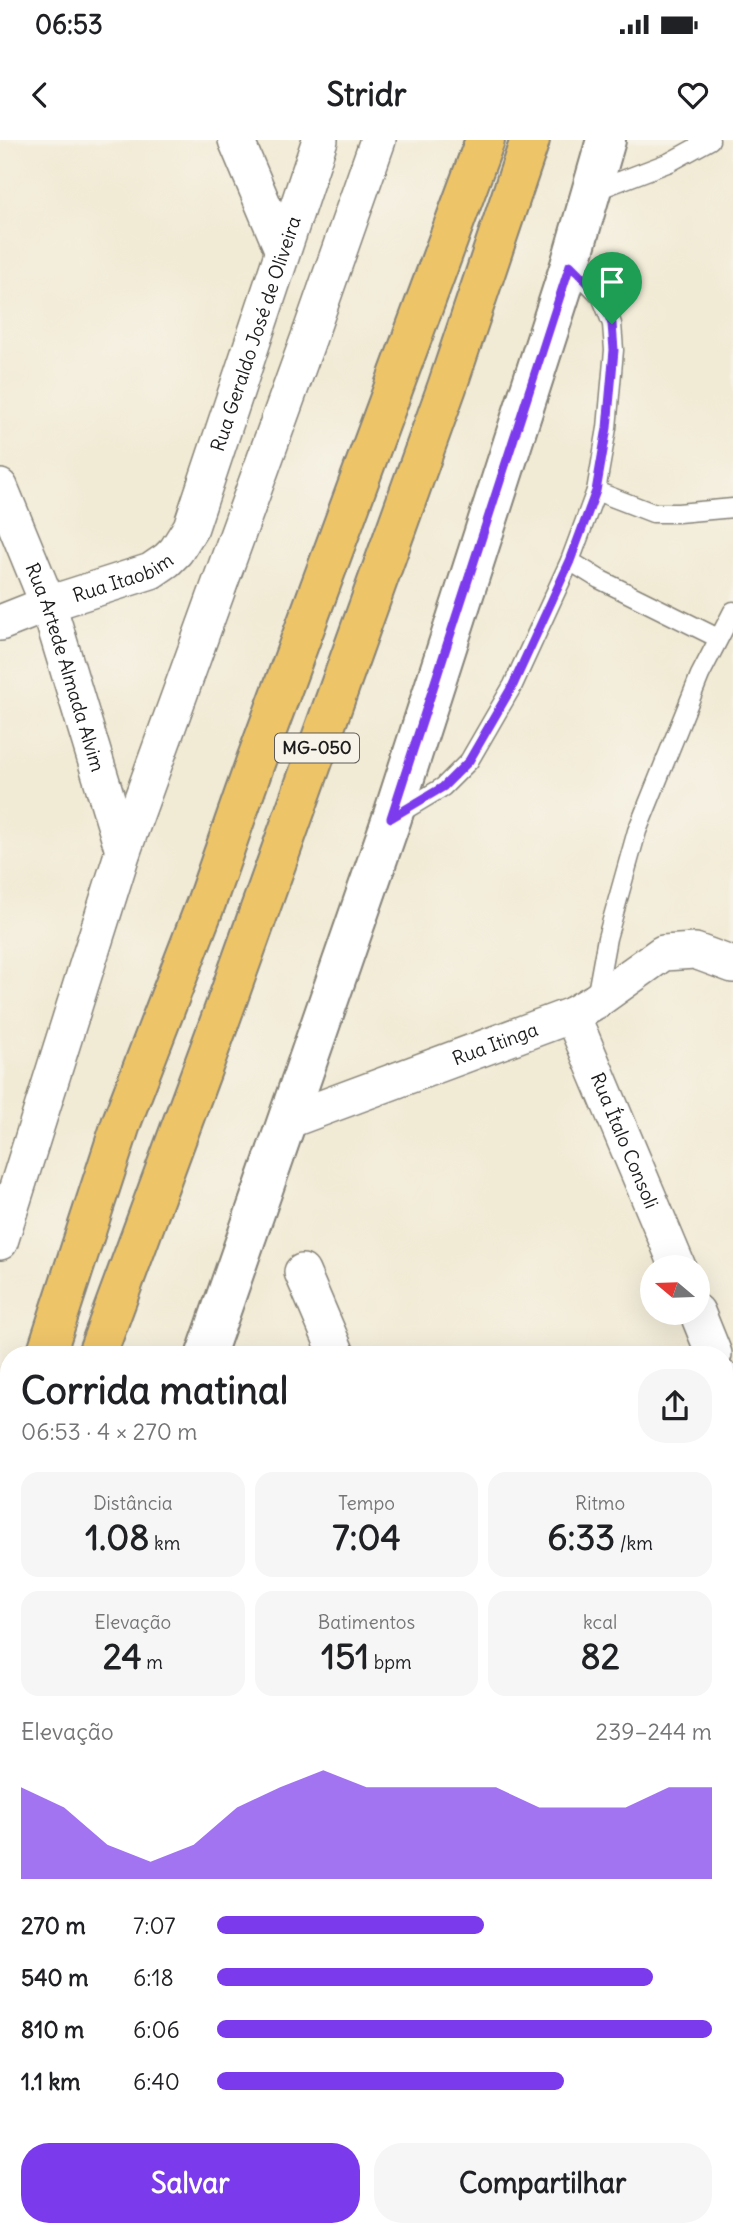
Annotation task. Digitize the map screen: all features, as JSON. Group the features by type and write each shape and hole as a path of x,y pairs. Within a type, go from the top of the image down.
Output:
{"highway":[{"name":"MG-050","path":"49,1346 122,1121 206,903 485,140"},
{"name":"MG-050","path":"100,1346 217,1029 447,387 530,140"}],"street":[{"path":"236,140 282,249"},
{"name":"Rua Geraldo José de Oliveira","path":"191,527 320,140"},
{"path":"0,1242 8,1195 123,851 378,140"},
{"path":"209,1346 391,818 570,265 606,140"},
{"name":"Rua Artede Almada Alvim","path":"0,487 48,604 123,851"},
{"name":"Rua Itaobim","path":"0,623 48,604 152,570 176,551 191,527"},
{"name":"Rua Itinga","path":"287,1121 584,1008 663,953 695,951 733,965"},
{"name":"Rua Ítalo Consoli","path":"584,1008 674,1255"},
{"path":"302,1272 334,1346"},
{"path":"702,1325 711,1346"}],"lane":[{"path":"591,192 670,162 710,140"},
{"path":"391,818 443,787 469,761 513,685 570,561 596,491 607,428 614,350 612,324 601,296 570,265"},
{"path":"596,491 653,513 733,508"},
{"path":"570,561 599,579 718,638"},
{"path":"584,1008 637,831 671,744 718,638 733,611"}],"route":[{"path":"570,265 601,296 612,324 614,350 607,428 596,491 570,561 513,685 469,761 443,787 391,818 570,265"}]}
